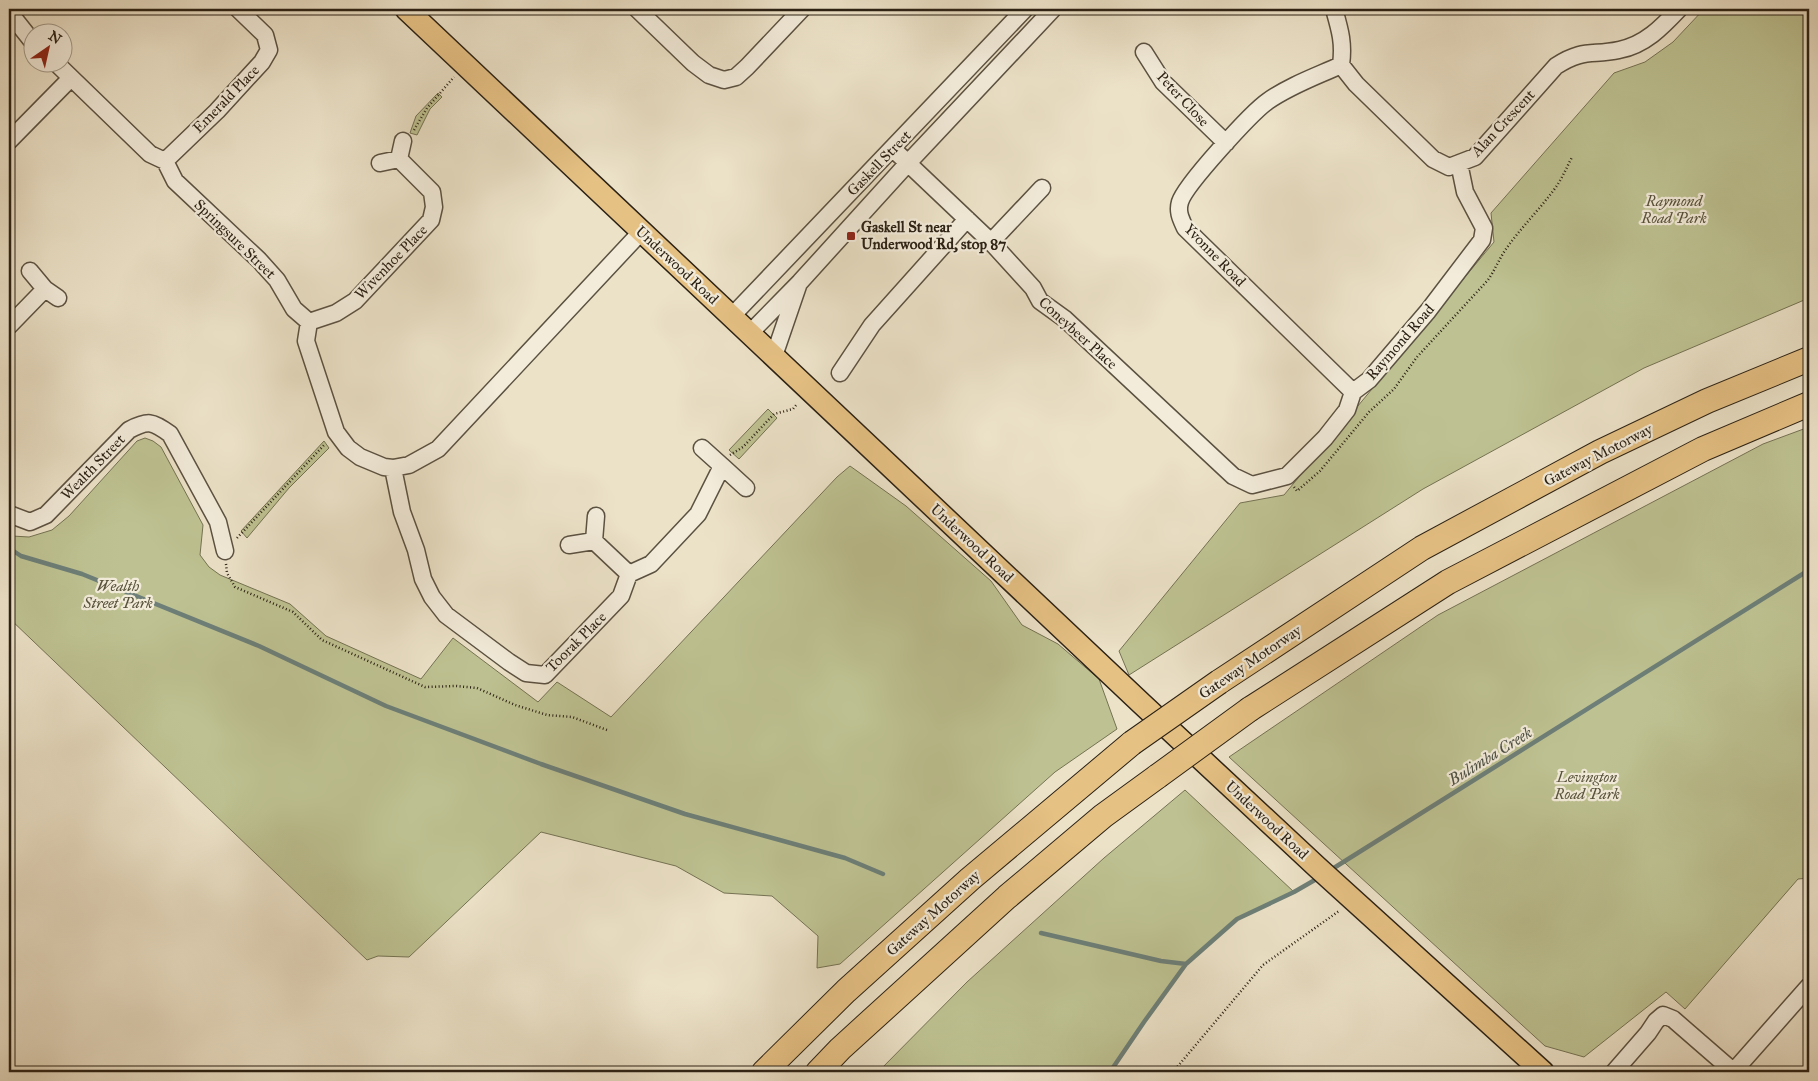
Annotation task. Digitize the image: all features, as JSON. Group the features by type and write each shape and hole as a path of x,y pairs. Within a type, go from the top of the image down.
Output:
{"highway":[{"name":"Gateway Motorway","path":"764,1072 846,991 970,879 1132,743 1219,682 1422,548 1600,452 1707,401 1809,359"},
{"path":"818,1072 840,1049 1007,897 1103,816 1250,709 1448,582 1703,449 1809,404"}],"main road":[{"name":"Underwood Road","path":"406,9 1318,867 1542,1072"}],"street":[{"name":"Emerald Place","path":"165,161 217,111 262,62 268,50 264,35 238,9"},
{"path":"637,9 693,63 709,75 724,80 736,77 747,67 802,9"},
{"name":"Gaskell Street","path":"732,316 1024,9"},
{"name":"Gaskell Street","path":"750,333 800,282 908,163 1053,9"},
{"path":"1334,9 1342,35 1341,65"},
{"name":"Alan Crescent","path":"1341,65 1356,84 1433,159 1449,167 1475,156 1556,66 1571,56 1619,50 1634,45 1648,38 1661,28 1679,9"},
{"path":"9,12 22,28"},
{"name":"Peter Close","path":"1144,52 1163,82 1226,143"},
{"name":"Yvonne Road","path":"1341,65 1287,89 1267,102 1226,143 1185,191 1180,202 1178,214 1185,228 1353,392"},
{"name":"Springsure Street","path":"65,72 150,154 165,161 175,181 259,260 277,280 294,309 309,322"},
{"path":"9,141 71,78"},
{"path":"380,163 399,159 402,141"},
{"name":"Coneybeer Place","path":"893,148 991,242 1033,288 1040,301 1065,319 1233,476 1252,485"},
{"name":"Wivenhoe Place","path":"309,322 336,313 355,301 431,220 434,207 432,192 399,159"},
{"name":"Raymond Road","path":"1252,485 1287,476 1326,438 1347,410 1353,392 1369,380 1428,311 1482,240 1484,228 1465,192 1458,163"},
{"path":"991,242 1042,188"},
{"path":"840,372 872,325 967,219"},
{"path":"309,322 306,340 336,432 348,448 360,457 384,467 393,468 409,465 438,449 641,232"},
{"path":"30,271 45,289 58,298"},
{"name":"Gaskell Street","path":"774,356 800,282"},
{"path":"9,326 45,289"},
{"name":"Wealth Street","path":"9,514 30,522 46,515 129,430 143,423 158,425 170,434 218,522 225,552"},
{"path":"702,448 746,488"},
{"path":"594,541 629,574 651,564 698,514 722,466"},
{"name":"Toorak Place","path":"393,468 402,512 416,550 423,579 432,597 446,615 526,673 545,675 621,596 629,574"},
{"path":"594,541 596,516"},
{"path":"569,545 594,541"},
{"path":"1614,1072 1663,1015 1673,1018 1734,1072 1809,986"}],"path":[{"path":"402,141 417,128 427,108 465,65"},
{"path":"1287,476 1296,490 1320,471 1369,412 1394,389 1417,357 1488,280 1505,251 1561,179 1572,157"},
{"path":"722,466 733,452 743,447 774,414 793,408 797,404"},
{"path":"336,432 225,552 226,573 235,587 293,612 322,640 425,687 456,686 477,688 516,705 547,715 572,716 607,730"},
{"path":"1173,1072 1263,965 1355,900"}],"green space":[{"name":"Raymond Road Park","path":"1704,9 1809,9 1809,298 1644,368 1423,489 1129,675 1119,651 1240,503 1284,495 1494,242 1491,213 1614,73 1645,62 1673,42"},
{"path":"438,93 442,97 430,109 417,135 410,133 416,116"},
{"path":"768,409 777,418 739,459 729,450"},
{"name":"Levington Road Park","path":"1809,427 1809,878 1798,879 1685,1009 1666,992 1584,1057 1545,1046 1229,757 1438,615 1763,444"},
{"name":"Wealth Street Park","path":"145,438 161,447 203,525 200,555 209,567 220,575 290,604 326,636 421,679 453,638 538,702 557,682 611,717 837,477 850,466 906,506 991,581 1022,625 1058,644 1099,679 1117,729 1055,772 840,964 817,968 818,936 772,896 724,893 676,866 541,832 409,957 378,956 367,960 9,618 9,534 12,536 29,537 52,530 69,516 137,441"},
{"path":"324,441 329,448 289,488 247,538 241,531"},
{"path":"1185,790 1294,892 1237,919 1186,964 1110,1072 878,1072 967,982 1104,858"}],"waterway":[{"path":"9,548 21,556 82,574 259,646 386,706 541,764 685,814 845,858 883,874"},
{"name":"Bulimba Creek","path":"1329,871 1809,570"},
{"name":"Bulimba Creek","path":"1110,1072 1186,964 1237,919 1294,892 1320,877"},
{"path":"1041,933 1161,961 1186,964"}],"place":[{"name":"Gaskell St near Underwood Rd, stop 87","path":"851,236"}]}
